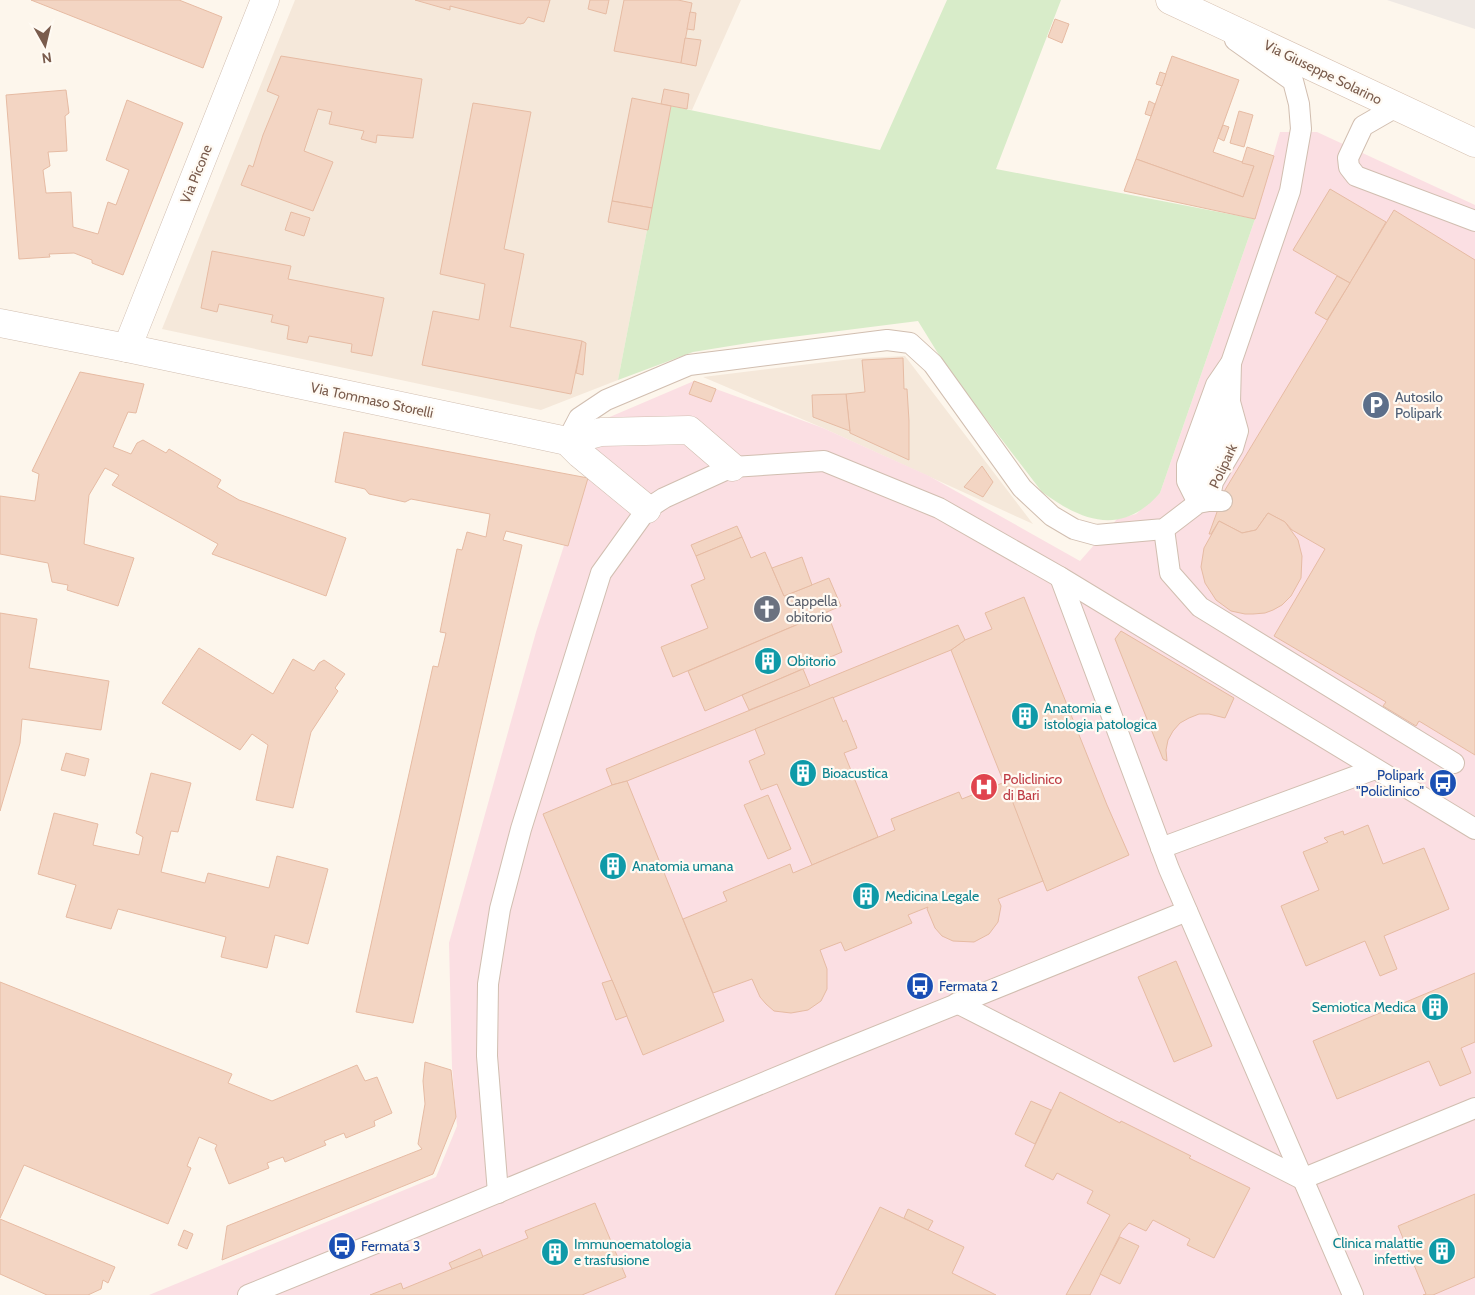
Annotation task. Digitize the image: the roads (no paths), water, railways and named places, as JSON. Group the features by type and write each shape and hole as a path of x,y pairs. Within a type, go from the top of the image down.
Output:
{"street":[{"name":"Via Picone","path":"127,348 265,0"},
{"name":"Via Giuseppe Solarino","path":"1170,0 1475,143"},
{"name":"Via Tommaso Storelli","path":"0,324 127,348 566,441 601,432 689,430 732,467"},
{"path":"566,441 647,509"}],"lane":[{"path":"1194,12 1293,81 1299,104 1302,129 1290,191 1231,363 1216,385 1187,465 1187,481 1209,501"},
{"path":"1396,107 1364,126 1348,158 1349,167 1356,176 1475,222"},
{"path":"566,441 579,418 606,400 689,365 887,340 910,343 933,364 1022,488 1052,516 1074,529 1096,535 1164,530 1209,501"},
{"path":"1209,501 1198,474 1212,448 1230,402 1231,363"},
{"path":"498,1193 487,1056 488,984 500,909 521,829 601,573 647,509 664,498 732,467 824,461 940,508 1060,577 1475,829"},
{"path":"1164,530 1170,573 1200,607 1454,763"},
{"path":"1060,577 1161,848 1353,1295"},
{"path":"1161,848 1375,768"},
{"path":"253,1294 957,1003 1187,911"},
{"path":"957,1003 1302,1179 1475,1108"}],"place":[{"name":"Autosilo Polipark","path":"1376,405"},
{"name":"Cappella obitorio","path":"767,609"},
{"name":"Obitorio","path":"768,661"},
{"name":"Anatomia e istologia patologica","path":"1025,716"},
{"name":"Bioacustica","path":"803,773"},
{"name":"Polipark \"Policlinico\"","path":"1443,783"},
{"name":"Policlinico di Bari","path":"984,787"},
{"name":"Anatomia umana","path":"613,866"},
{"name":"Medicina Legale","path":"866,896"},
{"name":"Fermata 2","path":"920,986"},
{"name":"Semiotica Medica","path":"1435,1007"},
{"name":"Fermata 3","path":"342,1246"},
{"name":"Clinica malattie infettive","path":"1442,1251"},
{"name":"Immunoematologia e trasfusione","path":"555,1252"}]}
